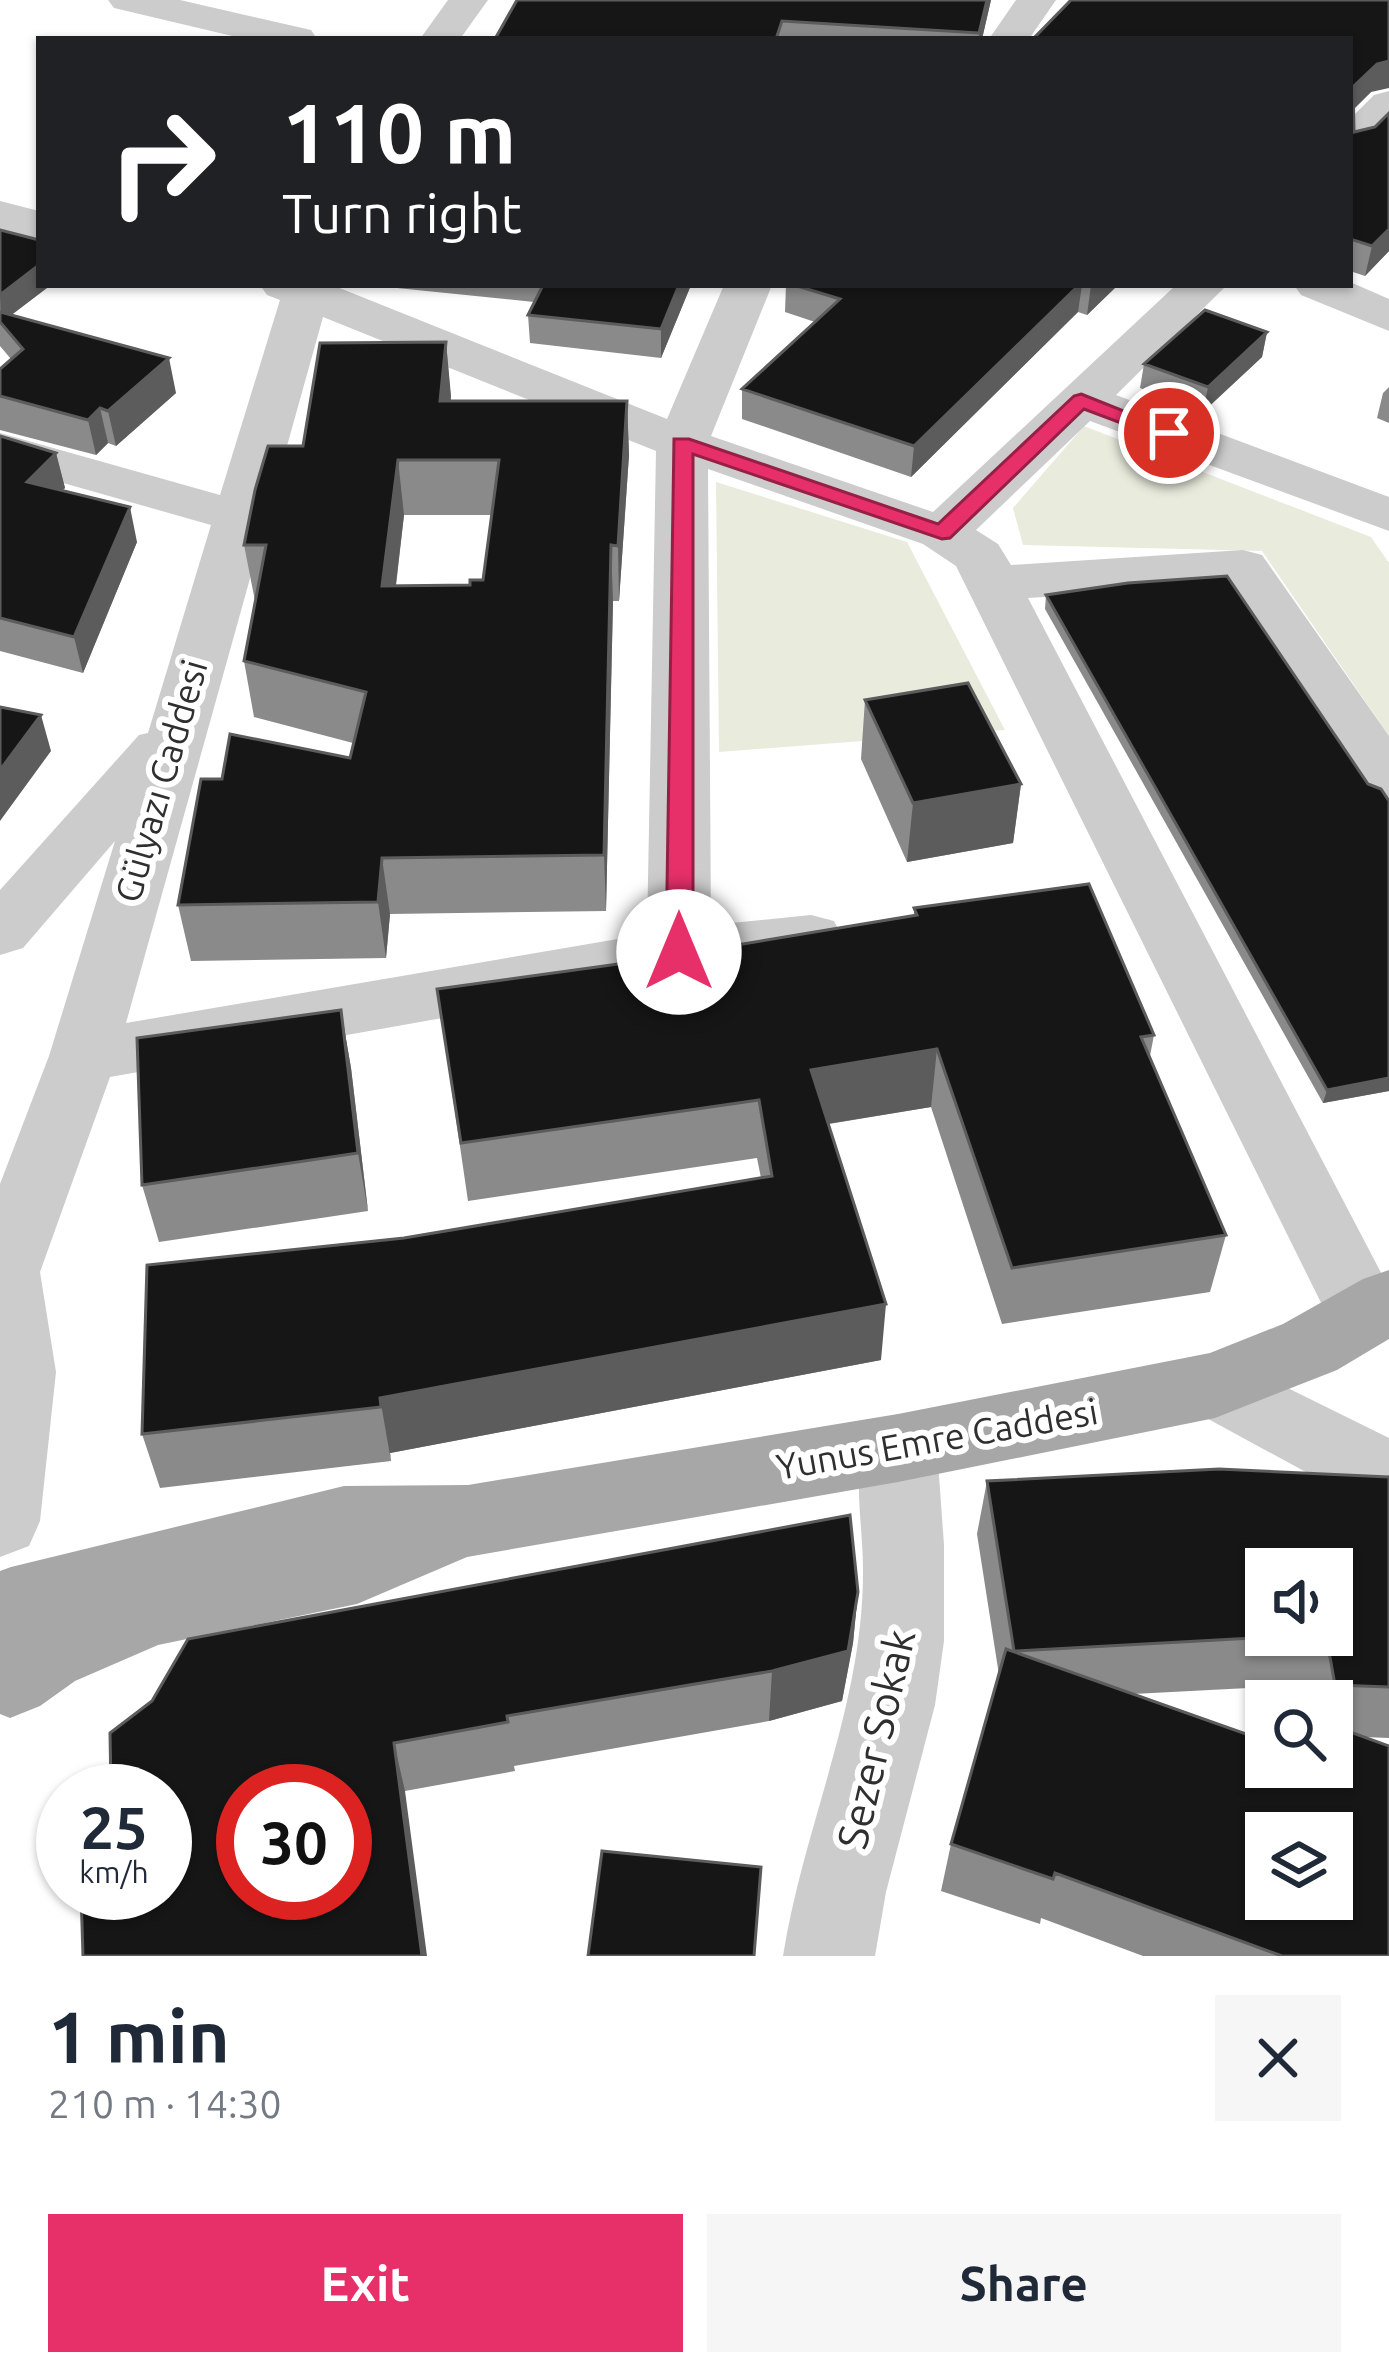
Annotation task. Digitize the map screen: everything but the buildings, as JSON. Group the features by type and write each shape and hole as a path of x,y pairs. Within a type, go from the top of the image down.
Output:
{"main road":[{"name":"Yunus Emre Caddesi","path":"5,1643 45,1653 139,1614 357,1567 468,1521 898,1448 1215,1384 1310,1347 1377,1308"}],"street":[{"path":"128,0 284,36"},
{"path":"451,36 469,0"},
{"path":"1011,36 1036,0"},
{"path":"1353,141 1389,104"},
{"path":"1353,165 1389,177"},
{"path":"0,215 36,224"},
{"name":"Gülyazı Caddesi","path":"2,1278 83,1056 299,288"},
{"path":"301,288 682,443 942,533 979,556 1154,902 1377,1308"},
{"path":"942,533 1200,288"},
{"path":"1325,288 1389,317"},
{"path":"679,952 682,443 753,294"},
{"path":"1081,400 1389,515"},
{"path":"0,449 237,516"},
{"path":"992,583 1243,567 1389,782"},
{"path":"0,932 175,733"},
{"path":"1083,910 1154,902"},
{"path":"83,1056 679,952 869,932"},
{"path":"0,1521 18,1372 2,1278"},
{"path":"1215,1384 1389,1477"},
{"name":"Sezer Sokak","path":"844,1951 902,1643 907,1590 898,1448"}],"shaded area":[{"path":"1084,426 1371,537 1389,563 1389,736 1262,551 1023,545 1013,508"},
{"path":"716,482 907,542 1005,730 719,752"}],"route":[{"path":"679,952 682,443 942,533 1081,400 1169,433"}]}
